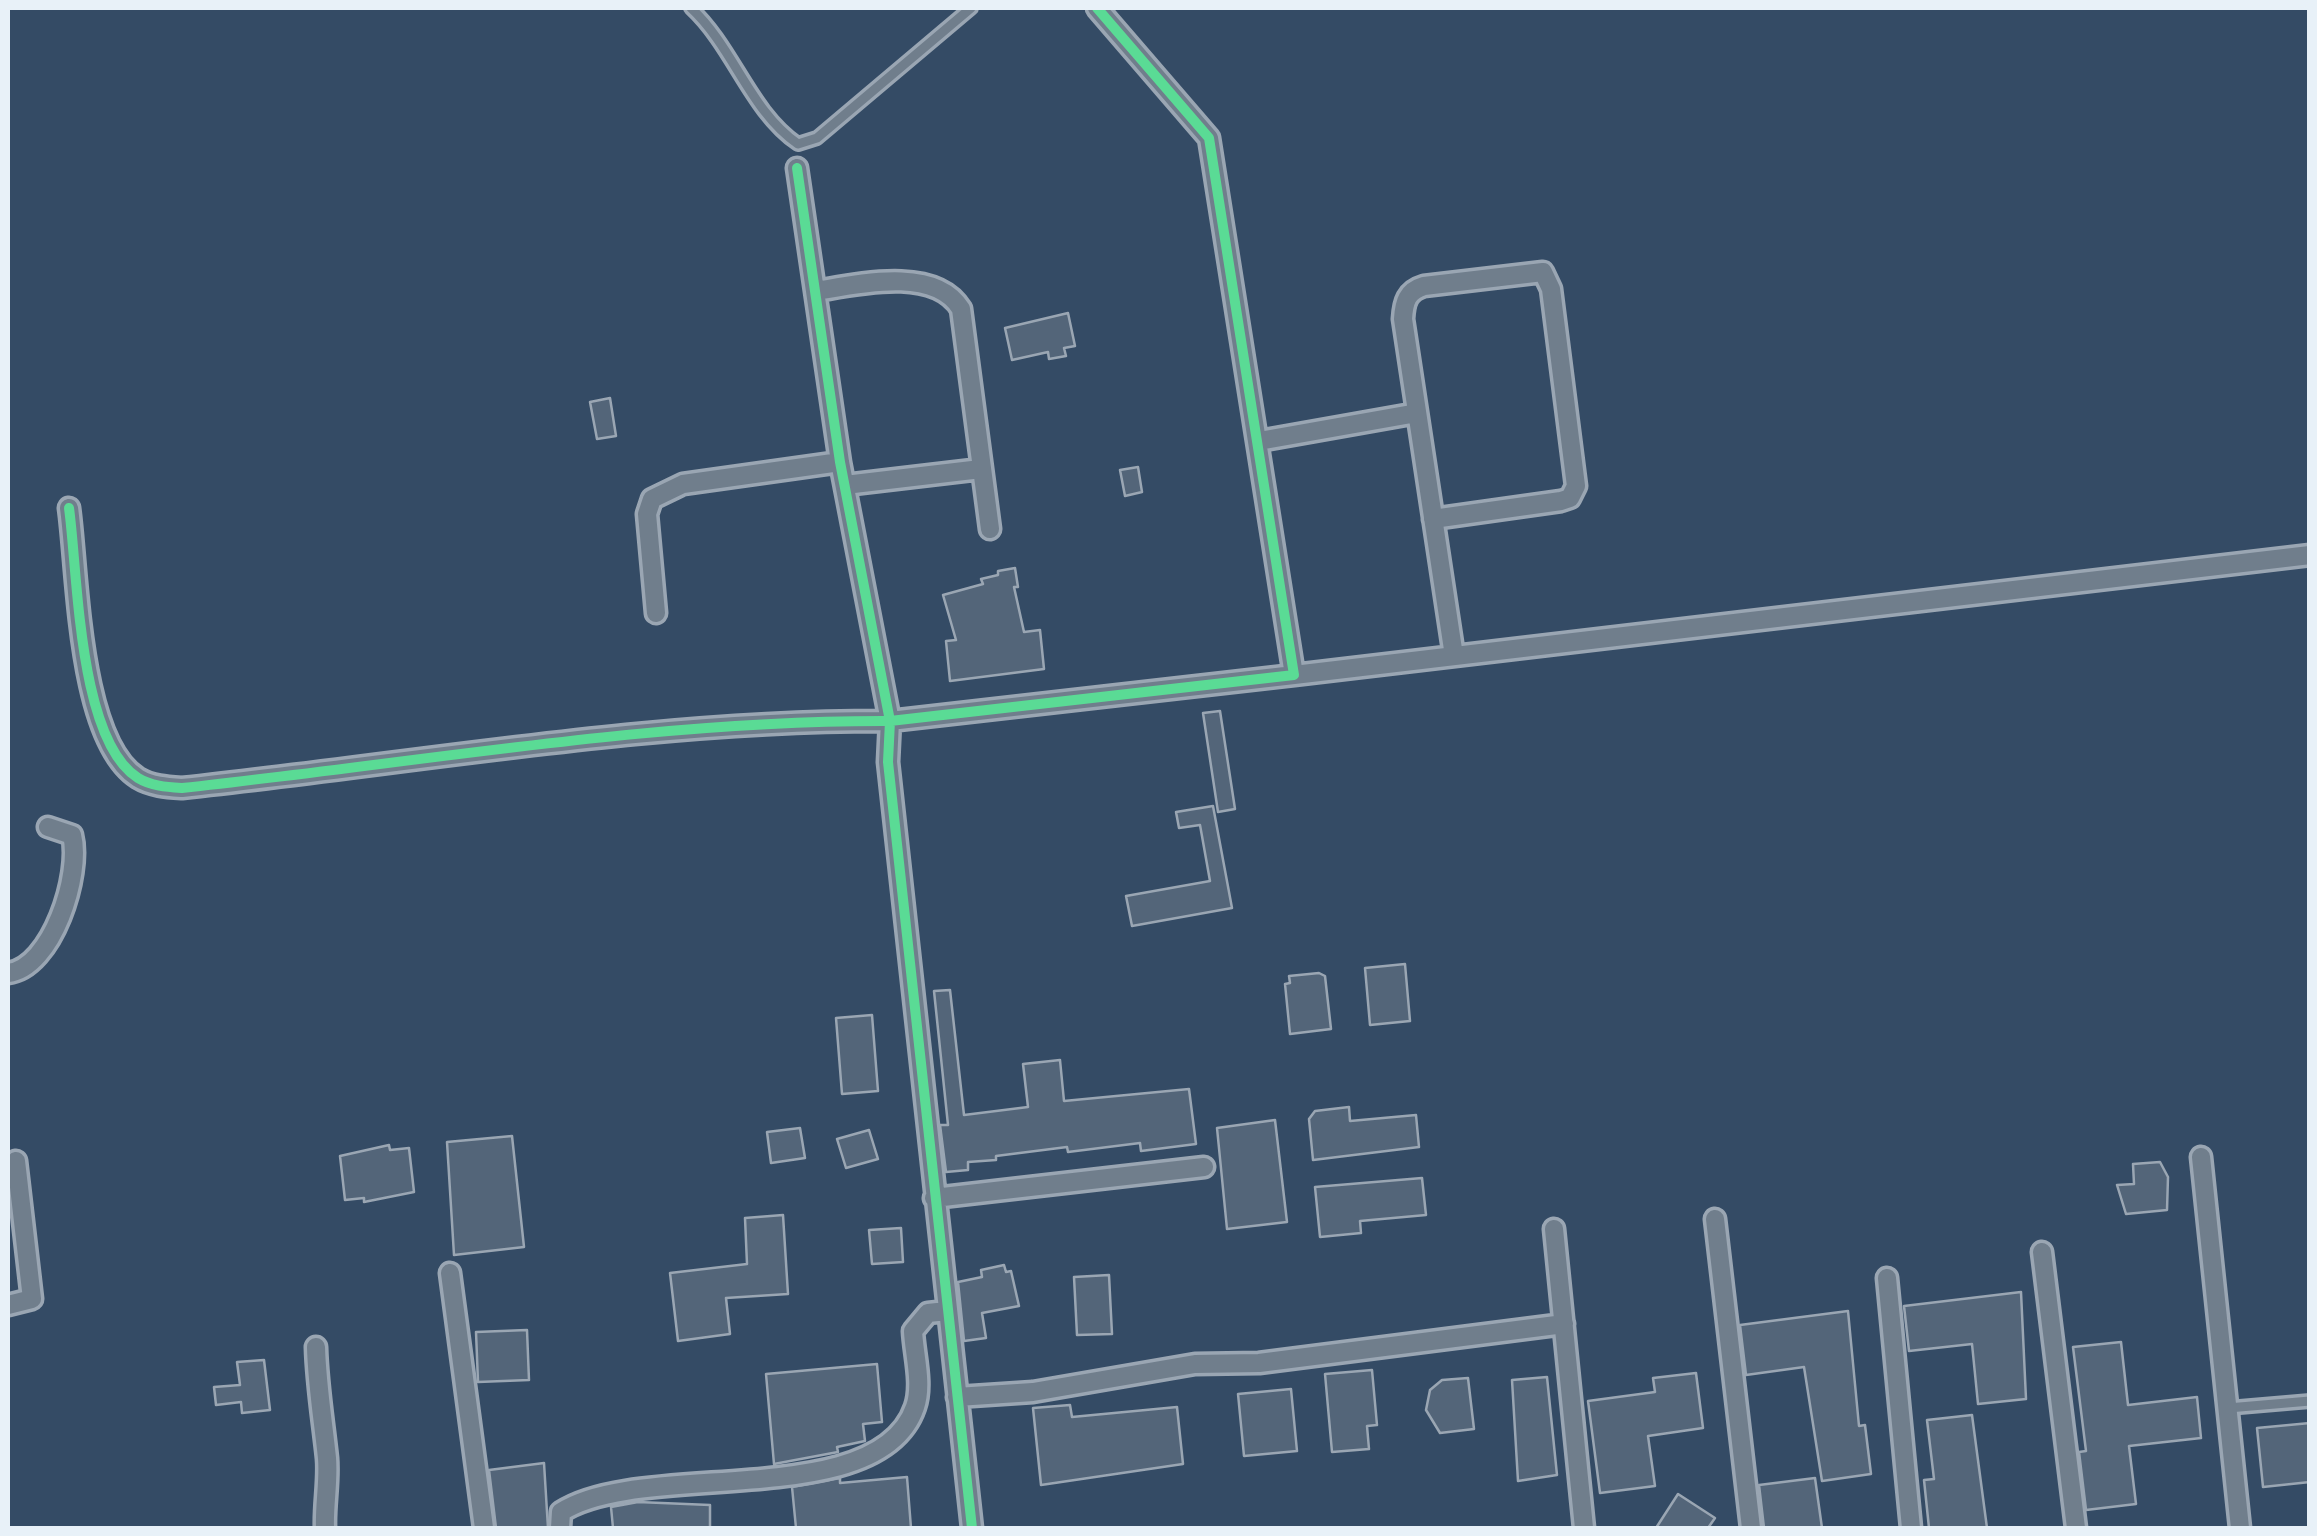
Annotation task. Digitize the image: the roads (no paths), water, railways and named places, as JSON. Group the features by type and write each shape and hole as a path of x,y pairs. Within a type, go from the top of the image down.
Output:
{"street":[{"path":"1097,8 1209,138 1294,675"},
{"path":"797,168 840,462 890,721 888,762 972,1528"},
{"path":"1433,520 1561,501 1570,498 1576,486 1551,289 1543,272 1424,286 1408,296 1403,319 1433,520 1454,656"},
{"path":"817,292 896,282 939,288 953,296 961,308 990,529"},
{"path":"1259,441 1417,414"},
{"path":"656,613 648,514 652,499 682,484 840,462"},
{"path":"845,485 982,468"},
{"path":"70,508 91,688 113,751 138,778 182,788 578,741 802,721 890,721 2310,555"},
{"path":"8,973 34,963 48,946 73,876 72,835 48,827"},
{"path":"2202,1157 2240,1528"},
{"path":"8,1305 32,1299 16,1161"},
{"path":"934,1198 1204,1167"},
{"path":"1716,1219 1752,1528"},
{"path":"1554,1229 1584,1528"},
{"path":"2042,1252 2076,1528"},
{"path":"450,1273 484,1528"},
{"path":"1887,1278 1911,1528"},
{"path":"560,1528 561,1512 599,1494 785,1476 831,1469 859,1458 903,1428 914,1411 918,1397 913,1331 928,1313 946,1310"},
{"path":"957,1398 1032,1392 1195,1364 1259,1363 1564,1324"},
{"path":"316,1347 318,1412 327,1462 322,1495 325,1528"}],"lane":[{"path":"692,8 716,30 776,129 798,144 817,138 972,8"},
{"path":"2228,1408 2310,1401"}]}
